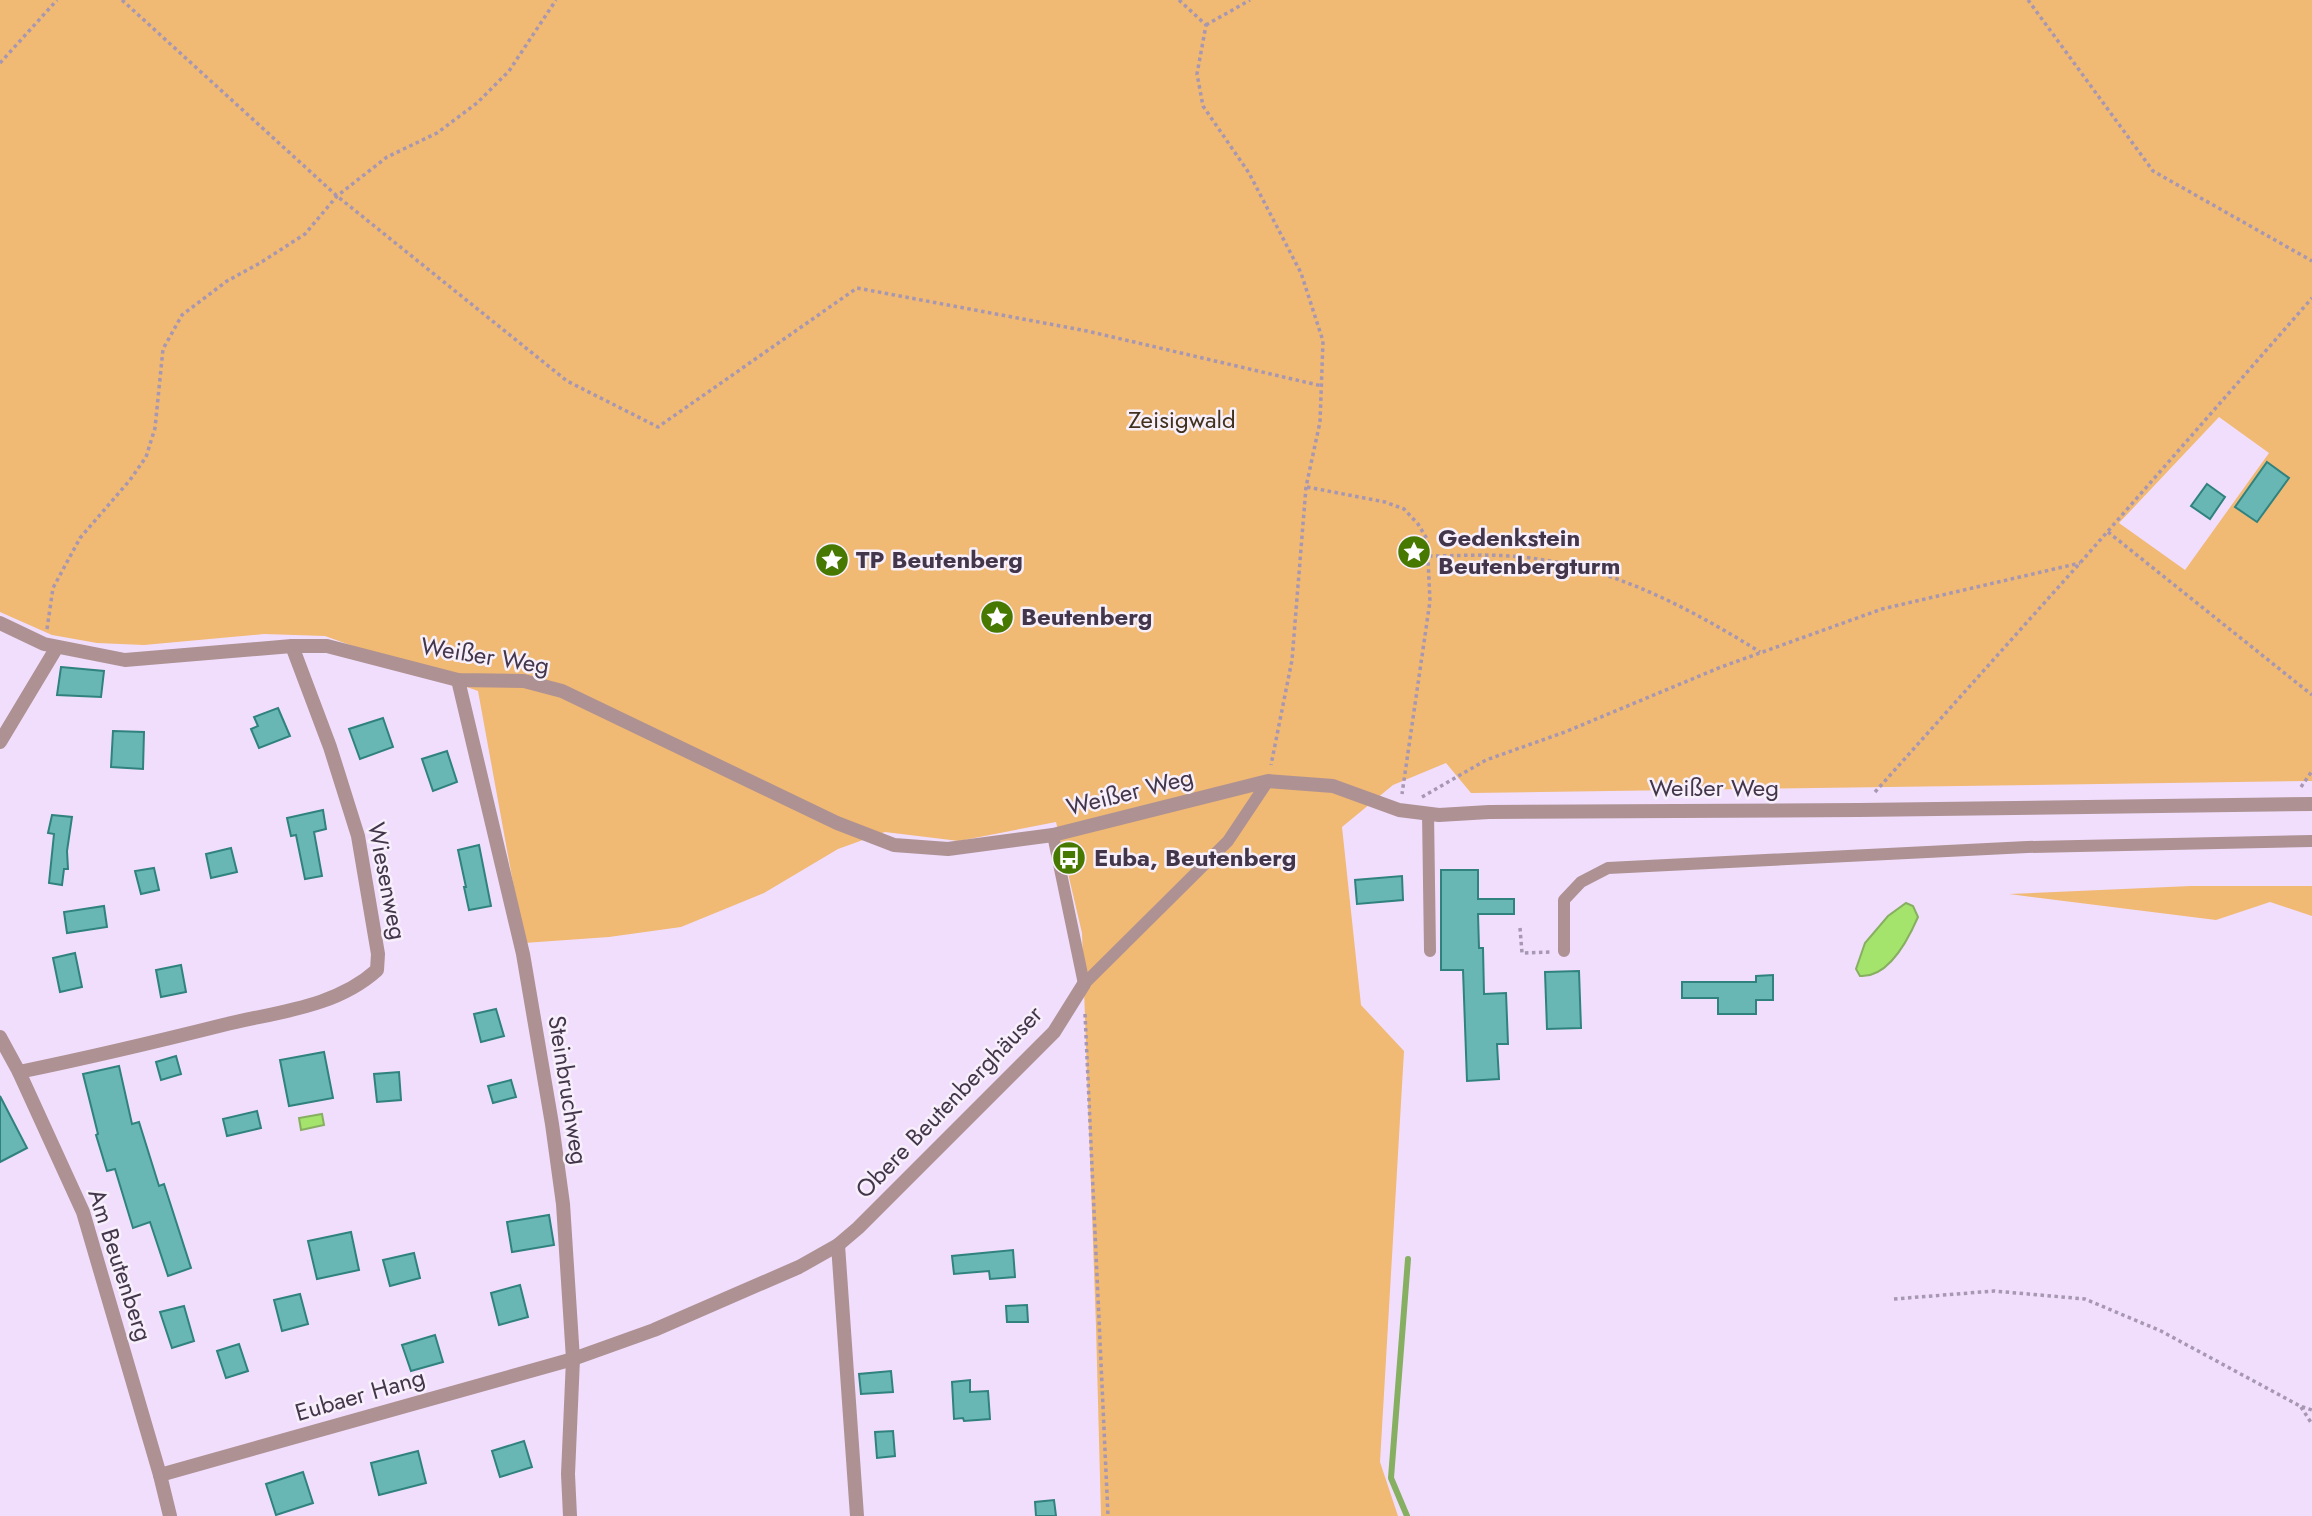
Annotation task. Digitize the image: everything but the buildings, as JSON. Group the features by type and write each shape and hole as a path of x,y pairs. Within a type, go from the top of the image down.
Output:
{"street":[{"name":"Weißer Weg","path":"0,623 50,645 125,660 292,646 327,646 458,680 524,681 562,691 837,824 894,845 948,849 1053,835 1268,781 1333,786 1399,810 1439,815 1502,812 2312,804"},
{"path":"0,741 50,645"},
{"name":"Wiesenweg","path":"19,1072 309,1007 365,981 377,970 378,954 358,836 330,747 292,646"},
{"name":"Steinbruchweg","path":"458,680 523,954 563,1204 573,1359 568,1474 570,1516"},
{"name":"Obere Beutenberghäuser","path":"573,1359 654,1330 799,1267 838,1245 1054,1032 1084,984"},
{"name":"Am Beutenberg","path":"0,1037 19,1072 83,1212 170,1516"},
{"path":"838,1245 857,1516"},
{"name":"Eubaer Hang","path":"160,1475 573,1359"}],"lane":[{"path":"1084,984 1228,841 1268,781"},
{"path":"1427,813 1430,951"},
{"path":"1053,835 1084,984"},
{"path":"1564,951 1564,900 1581,882 1608,869 2027,847 2312,841"}],"path":[{"path":"0,63 57,0"},
{"path":"122,0 337,195 567,381 658,427 858,288 1087,331 1322,386"},
{"path":"50,645 53,588 80,538 130,480 146,457 155,428 163,349 182,315 227,281 305,234 337,195 387,157 437,133 477,103 509,71 556,0"},
{"path":"1179,0 1206,25"},
{"path":"1250,0 1206,25 1197,74 1203,106 1249,173 1301,273 1323,341 1320,422 1306,487 1292,660 1268,781"},
{"path":"2028,0 2153,171 2312,261"},
{"path":"1859,810 2109,532 2312,298"},
{"path":"1306,487 1385,502 1404,509 1427,539 1430,601 1399,810"},
{"path":"2109,532 2312,695"},
{"path":"1429,556 1511,556 1582,567 1634,584 1713,623 1761,653"},
{"path":"1399,810 1486,760 1882,609 2080,563"},
{"path":"1520,928 1522,953 1539,953"},
{"path":"1084,984 1108,1516"},
{"path":"1894,1299 1994,1291 2085,1298 2161,1331 2312,1410"},
{"path":"2300,1406 2312,1424"}],"green space":[{"name":"Zeisigwald","path":"0,0 2312,0 2312,781 1471,793 1446,763 1393,785 1342,827 1361,1005 1404,1051 1380,1462 1398,1516 1101,1516 1082,933 1056,822 959,841 885,832 838,849 764,893 681,927 609,937 524,943 478,691 325,636 264,634 144,645 97,643 52,635 0,612","holes":["2219,417 2269,453 2185,570 2119,523"]},
{"path":"2191,886 2312,886 2312,916 2270,902 2216,920 2009,894"}],"shaded area":[{"path":"1906,903 1913,906 1918,917 1903,946 1879,971 1860,976 1856,969 1865,943 1888,916"},
{"path":"322,1114 324,1125 301,1130 299,1118"}],"waterway":[{"path":"1407,1516 1391,1478 1408,1259"}],"place":[{"name":"Gedenkstein Beutenbergturm","path":"1414,552"},
{"name":"TP Beutenberg","path":"832,560"},
{"name":"Beutenberg","path":"997,617"},
{"name":"Euba, Beutenberg","path":"1069,858"}]}
